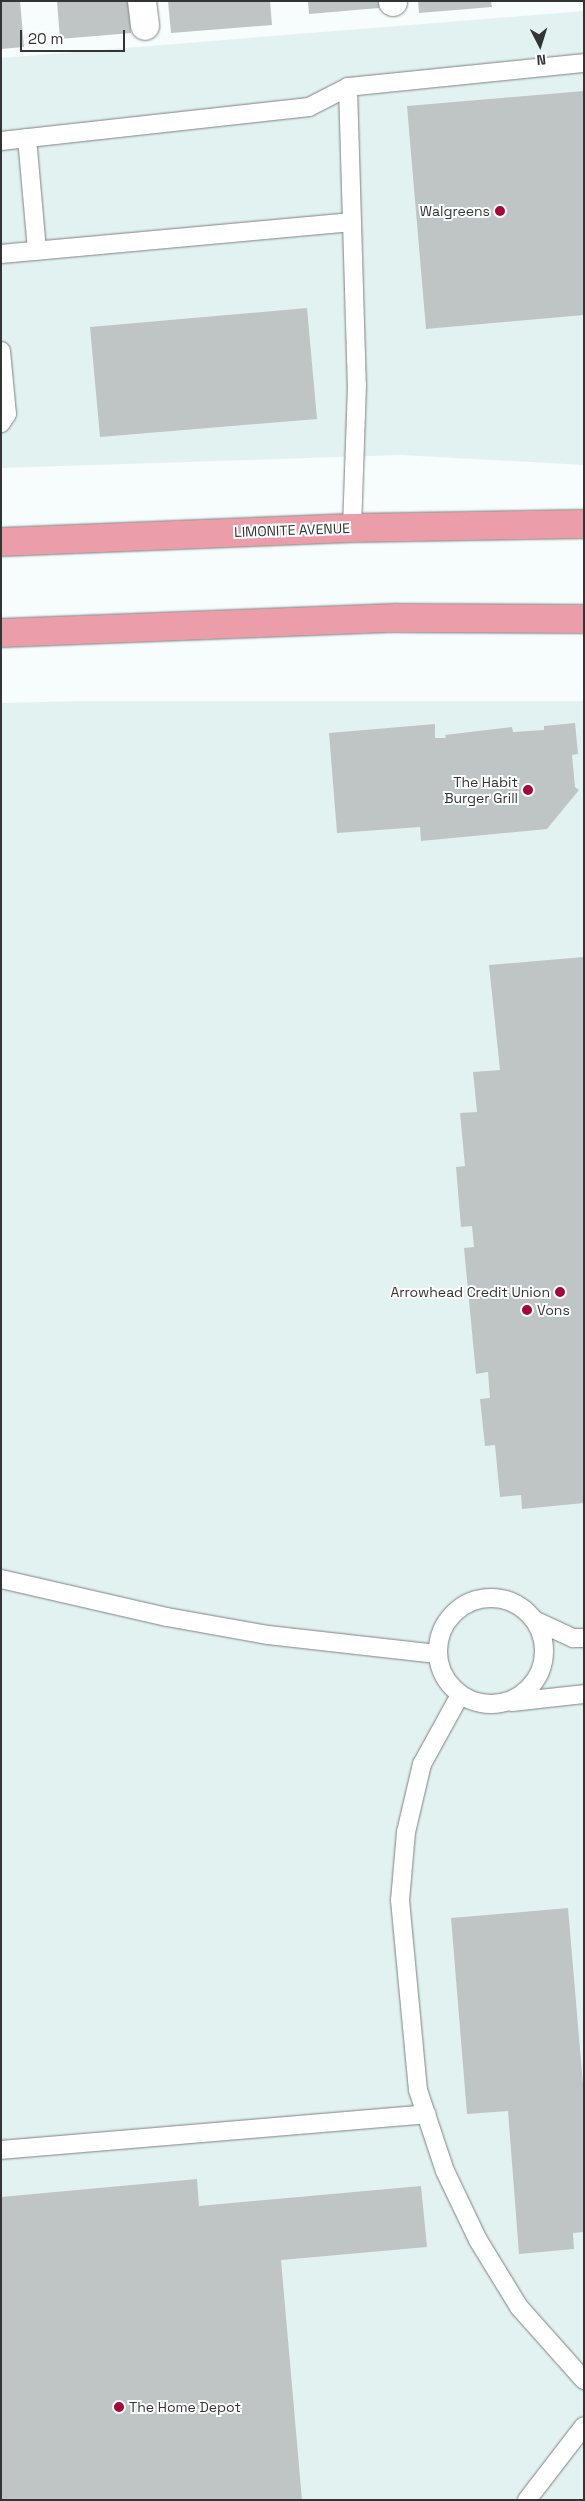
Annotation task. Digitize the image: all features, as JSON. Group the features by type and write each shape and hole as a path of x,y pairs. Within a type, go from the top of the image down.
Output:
{"main road":[{"name":"LIMONITE AVENUE","path":"1,542 352,528 584,524"},
{"path":"1,633 395,618 584,619"}],"lane":[{"path":"1,141 309,107 348,87 584,63"},
{"path":"348,87 357,386 352,528"},
{"path":"27,138 37,251"},
{"path":"1,254 352,222"},
{"path":"1,351 7,414 1,423"},
{"path":"1,1579 167,1617 268,1635 437,1654"},
{"path":"584,1638 573,1638 536,1621 525,1609 510,1601 494,1598 477,1600 460,1607 448,1620 440,1636 437,1654 448,1684 460,1695 483,1704 584,1694"},
{"path":"509,1702 535,1683 543,1668 546,1652 536,1621"},
{"path":"460,1695 422,1764 406,1832 400,1900 418,2090 445,2171 478,2240 519,2307 584,2380"},
{"path":"1,2150 426,2114"},
{"path":"527,2500 584,2426"}],"shaded area":[{"path":"584,11 584,465 401,455 1,468 1,58"},
{"path":"86,701 584,701 584,2500 1,2500 1,703"}],"building":[{"path":"1,1 20,1 24,47 1,49"},
{"path":"57,1 128,1 131,33 60,39"},
{"path":"168,1 270,1 272,25 171,33"},
{"path":"308,1 379,1 379,8 309,14"},
{"path":"418,1 491,1 492,7 419,13"},
{"name":"Walgreens","path":"584,91 584,315 426,329 407,106"},
{"path":"307,308 317,419 100,437 90,327"},
{"path":"575,723 578,754 572,755 575,787 579,790 547,829 421,841 420,827 337,833 329,733 435,724 435,738 446,738 445,735 512,727 513,732 544,730 544,726"},
{"name":"Vons","path":"584,957 584,1503 522,1509 521,1495 500,1497 495,1445 485,1446 480,1399 490,1398 488,1372 476,1374 464,1248 474,1247 472,1226 461,1227 456,1167 465,1166 460,1113 477,1112 473,1072 500,1070 489,965"},
{"path":"568,1908 584,2096 584,2232 573,2233 574,2249 519,2254 508,2111 467,2114 451,1918"},
{"name":"The Home Depot","path":"197,2179 199,2206 421,2186 427,2247 281,2260 302,2500 1,2500 1,2197"}],"place":[{"name":"Walgreens","path":"500,211"},
{"name":"The Habit Burger Grill","path":"528,790"},
{"name":"Arrowhead Credit Union","path":"560,1292"},
{"name":"Vons","path":"527,1310"},
{"name":"The Home Depot","path":"119,2407"}]}
